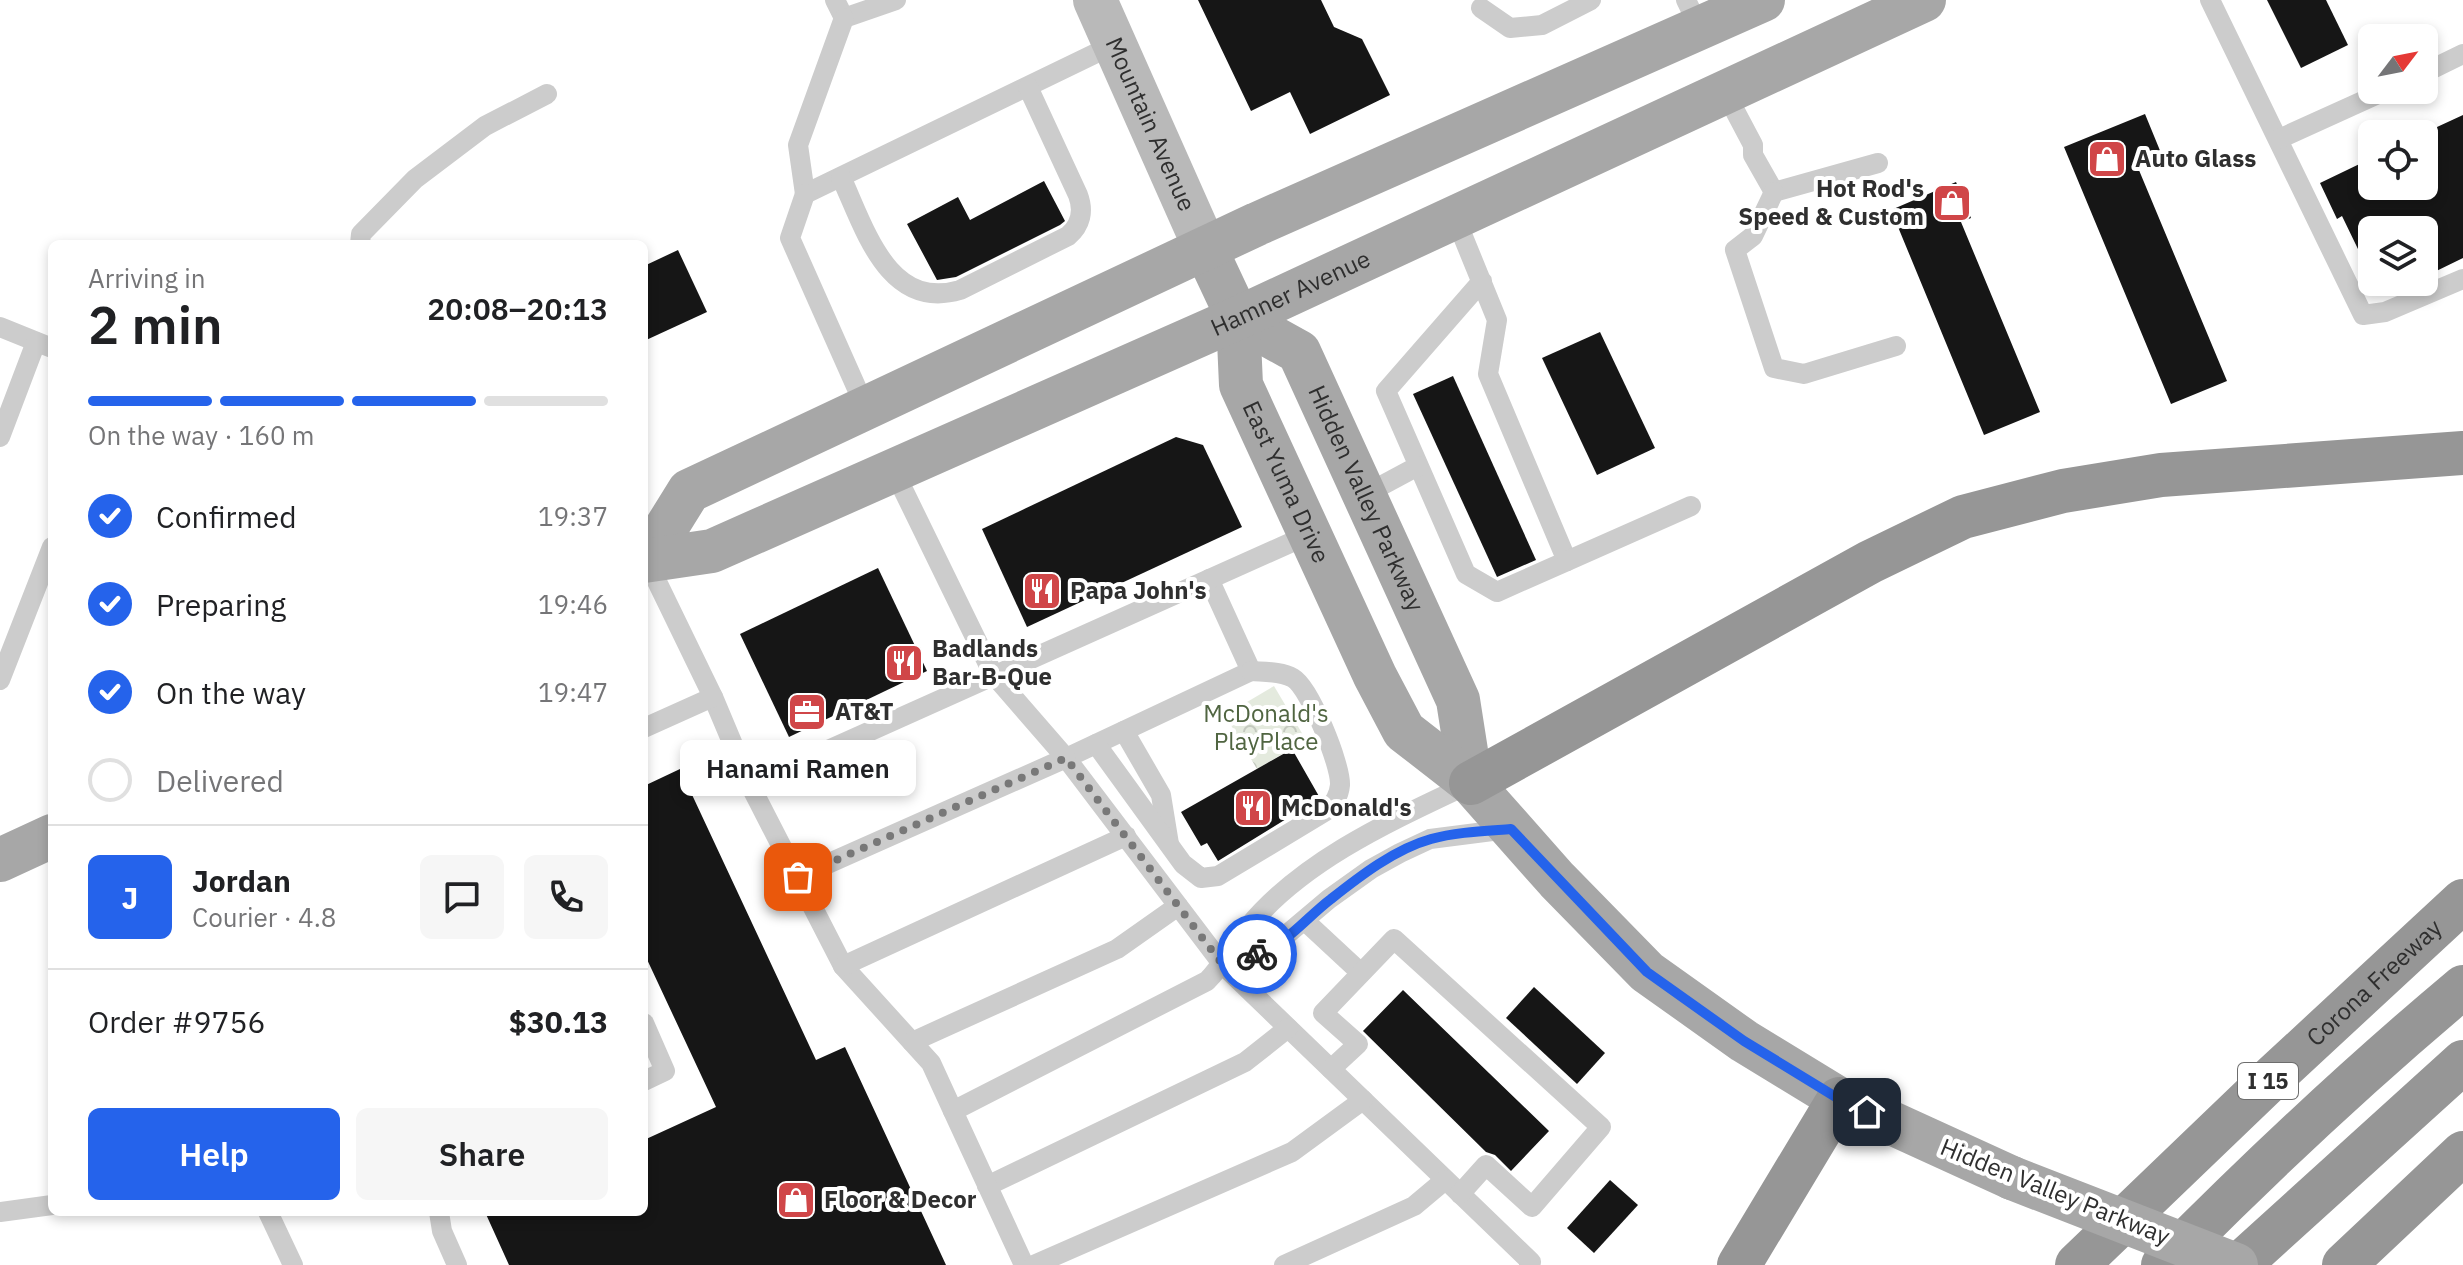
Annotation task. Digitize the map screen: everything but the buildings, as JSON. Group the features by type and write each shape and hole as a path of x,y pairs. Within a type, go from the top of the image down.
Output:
{"highway":[{"path":"1471,783 1870,562 1963,517 2063,491 2161,475 2463,453"},
{"name":"Corona Freeway","path":"2077,1265 2463,901"},
{"path":"2163,1265 2234,1192 2384,1053 2463,987"},
{"path":"2238,1265 2449,1074"},
{"path":"2278,1265 2399,1150 2449,1074"},
{"path":"1739,1265 1839,1099"},
{"path":"2344,1265 2463,1153"}],"main road":[{"name":"Mountain Avenue","path":"1095,0 1206,250"},
{"path":"648,553 689,491 1206,250 1693,14 1763,0"},
{"name":"Hamner Avenue","path":"648,558 712,551 1238,318 1924,0"},
{"path":"1206,250 1238,318"},
{"name":"Hidden Valley Parkway","path":"1238,318 1299,352 1458,700 1471,783"},
{"name":"East Yuma Drive","path":"1238,318 1241,385 1338,595"},
{"name":"Hidden Valley Parkway","path":"1338,595 1404,731 1471,783 1647,972 1744,1041 1839,1099 2012,1178 2238,1265"},
{"path":"0,860 48,838"}],"lane":[{"path":"866,409 790,238 805,194 798,145 839,9 896,0"},
{"path":"1481,8 1510,28 1542,25 1591,0"},
{"path":"2210,0 2363,315 2385,312 2463,279"},
{"path":"805,194 1115,44"},
{"path":"2438,66 2463,54"},
{"path":"841,177 866,232 892,276 921,293 945,295 960,290 1068,236 1076,230 1081,219 1082,206 1078,195 1028,87"},
{"path":"1725,92 1753,145 1753,155 1774,192"},
{"path":"360,240 361,234 415,179 485,126 547,94"},
{"path":"2279,139 2358,103"},
{"path":"1878,163 1774,192 1753,236 1735,250 1774,368 1804,374 1896,346"},
{"path":"1455,217 1497,320 1488,374 1567,561"},
{"path":"1482,281 1386,391 1466,574 1497,592 1691,506"},
{"path":"0,327 44,345 0,437"},
{"path":"1364,495 1418,466"},
{"path":"894,471 993,674 1066,758 1223,965 1453,1187 1527,1264"},
{"path":"750,785 1310,534"},
{"path":"648,564 713,697 750,785 843,966 931,1063 1024,1265"},
{"path":"0,680 44,594 48,570"},
{"path":"1209,579 1251,671"},
{"path":"798,877 1066,758 1251,671 1293,678 1307,693 1340,783 1335,802 1326,811 1210,879 1201,878 1183,864 1154,827 1096,744"},
{"path":"648,726 713,697"},
{"path":"1124,731 1161,795 1169,844"},
{"path":"953,1111 1207,981 1223,965 1248,927 1292,885 1387,823 1471,783"},
{"path":"1223,965 1266,952 1371,869 1420,844 1459,834 1511,829"},
{"path":"843,966 1126,836"},
{"path":"912,1042 1117,949 1178,906"},
{"path":"1305,921 1361,973"},
{"path":"1284,1265 1453,1187 1486,1165 1532,1207 1601,1127 1394,939 1323,1013 1358,1044 1331,1069"},
{"path":"987,1186 1245,1062 1288,1028"},
{"path":"648,1032 665,1071 648,1079"},
{"path":"1034,1265 1292,1152 1363,1100"},
{"path":"0,1212 48,1206"},
{"path":"270,1216 293,1265"},
{"path":"440,1216 442,1231 457,1265"}],"green space":[{"name":"McDonald's PlayPlace","path":"1274,686 1306,740 1257,769 1225,715"}],"way so far":[{"path":"798,877 1066,758 1223,965 1257,954"}],"place":[{"name":"Auto Glass","path":"2107,159"},
{"name":"Hot Rod's Speed & Custom","path":"1952,203"},
{"name":"Papa John's","path":"1042,591"},
{"name":"Badlands Bar-B-Que","path":"904,663"},
{"name":"AT&T","path":"807,712"},
{"name":"McDonald's","path":"1253,808"},
{"name":"Hanami Ramen","path":"798,877"},
{"name":"Floor & Decor","path":"796,1200"}],"route":[{"path":"1257,954 1266,952 1289,935 1329,899 1371,869 1400,853 1430,839 1511,829 1647,972 1744,1041 1839,1099 1867,1112"}]}
